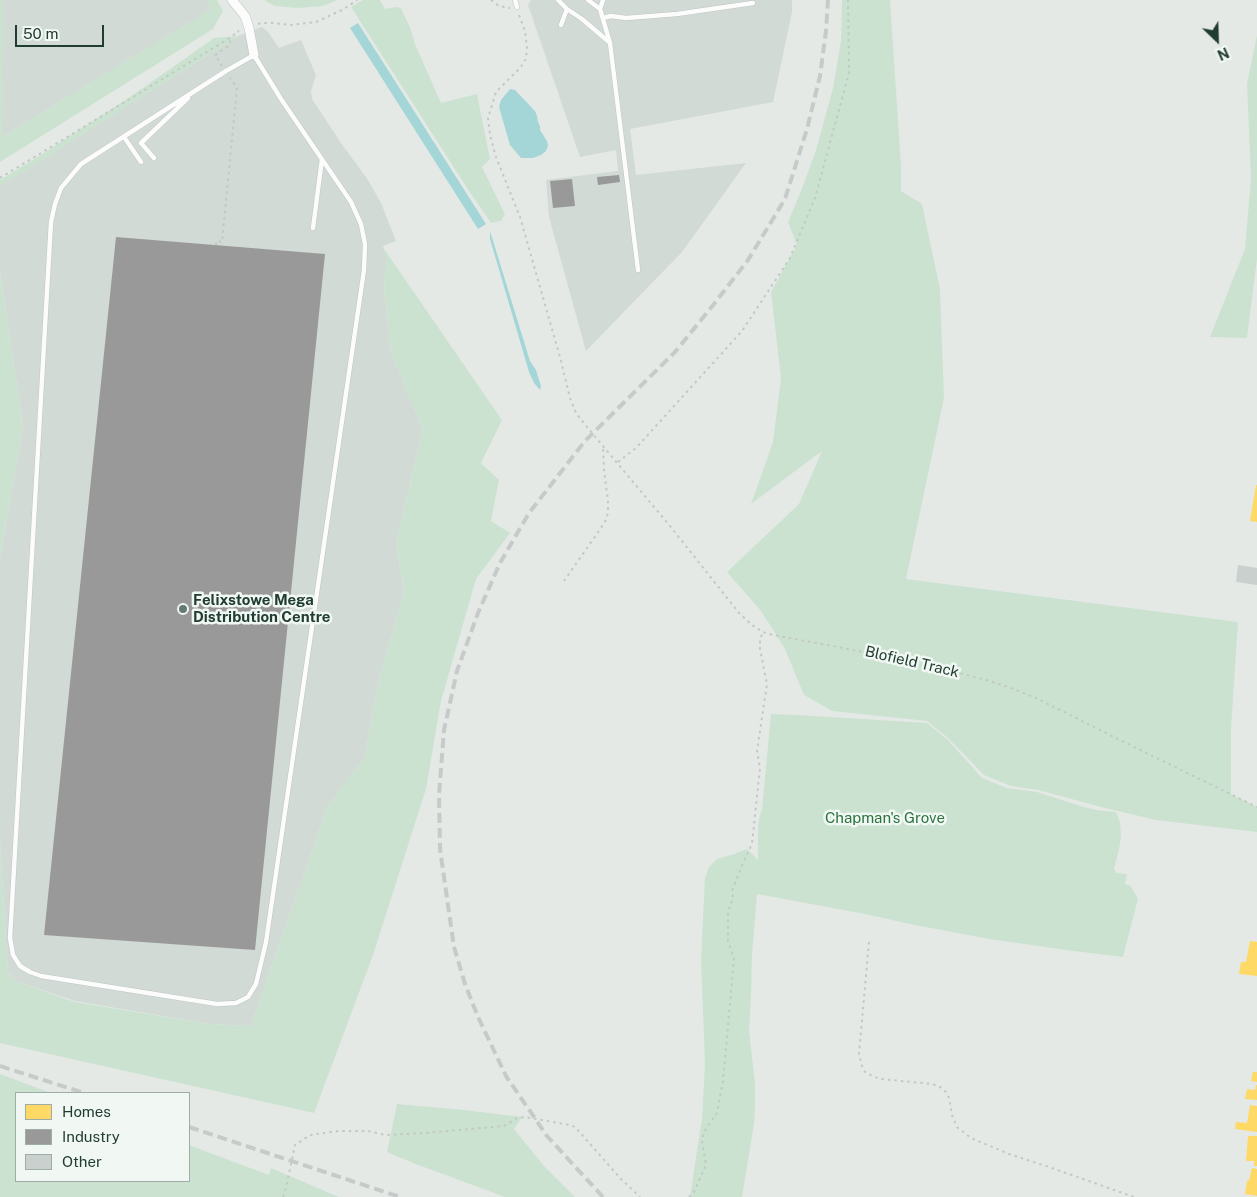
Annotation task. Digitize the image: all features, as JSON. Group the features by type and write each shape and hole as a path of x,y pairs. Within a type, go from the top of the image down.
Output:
{"street":[{"path":"232,0 244,16 249,28 254,56"}],"lane":[{"path":"516,0 517,7"},
{"path":"558,0 610,43"},
{"path":"588,0 600,9 610,43 638,270"},
{"path":"600,9 603,0"},
{"path":"603,18 611,16 626,18 676,14 753,3"},
{"path":"561,25 568,9"},
{"path":"254,56 280,99 351,202 361,224 365,244 364,270 266,942 256,984 248,997 236,1003 217,1004 41,976 20,966 13,955 10,938 51,222 55,204 62,188 81,164 226,71 254,56"},
{"path":"154,158 141,143 196,90"},
{"path":"124,136 141,162"},
{"path":"313,228 322,159"}],"path":[{"path":"216,245 216,241 222,242 237,88 215,55 226,48 236,32 261,23 290,25 316,22 344,9 357,0"},
{"path":"491,0 499,6 517,7"},
{"path":"618,462 636,448 742,332 790,258 815,198 849,73 848,0"},
{"name":"Blofield Track","path":"517,7 525,31 526,59 521,67 496,92 488,118 490,136 496,157 520,217 570,398 576,413 618,462 624,472 670,526 739,613 752,626 773,635 879,655 990,680 1038,698 1257,807"},
{"path":"0,178 234,36"},
{"path":"564,580 605,522 608,513 603,446"},
{"path":"689,1197 694,1192 706,1165 702,1141 704,1132 717,1113 723,1082 734,959 728,941 728,912 733,897 732,891 752,844 760,768 757,751 767,684 760,648 760,639 763,632"},
{"path":"869,942 859,1054 865,1072 881,1079 932,1084 940,1087 949,1098 952,1115 957,1127 971,1138 1009,1154 1134,1197"},
{"path":"283,1197 295,1144 310,1135 368,1130 386,1135 425,1133 504,1126 518,1118 525,1117 575,1127 621,1179 640,1197"}],"shaded area":[{"path":"3,0 206,0 212,9 2,137"},
{"path":"531,0 792,0 792,12 773,102 630,129 636,175 746,163 682,252 586,351 549,217 546,180 618,171 616,150 580,157 528,5"},
{"path":"262,27 268,32 279,48 301,40 316,75 311,91 312,99 368,180 381,203 396,241 383,246 387,260 384,286 391,352 423,430 396,542 404,592 378,684 365,757 327,808 251,1026 209,1024 75,1001 15,981 8,971 0,842 0,559 23,426 0,271 0,186 238,36"}],"green space":[{"path":"0,0 3,0 4,9 2,137 211,9 206,0 217,0 223,11 213,29 0,162"},
{"path":"264,0 338,0 323,6 297,8 275,6"},
{"path":"363,0 380,0 385,9 401,8 441,103 477,94 490,159 482,167 505,214 501,221 491,223 351,7"},
{"path":"842,0 890,0 901,191 922,204 940,289 944,398 906,579 1238,622 1231,729 1231,794 1257,807 1257,832 1156,820 1038,790 1011,786 984,775 948,738 927,721 832,711 804,695 785,649 761,611 727,572 799,504 822,451 751,504 773,442 781,378 771,292 797,245 788,222 816,150 833,88 841,41"},
{"path":"1257,35 1257,259 1247,338 1210,337 1245,249 1251,178 1247,84"},
{"path":"238,36 0,186 0,180 130,97 214,38"},
{"path":"382,246 502,420 481,463 499,480 491,521 510,533 476,579 441,701 426,789 373,955 314,1113 0,1043 0,842 8,971 15,981 75,1002 209,1024 251,1026 327,808 365,757 378,684 404,592 396,542 423,430 391,352 384,285 387,260"},
{"path":"0,271 23,426 0,559"},
{"name":"Chapman's Grove","path":"771,714 927,723 948,740 982,778 1007,788 1037,792 1084,807 1116,812 1120,822 1121,836 1114,869 1117,873 1127,874 1125,884 1131,886 1138,899 1123,957 989,939 757,894 749,1031 755,1083 755,1108 742,1197 690,1197 702,1118 705,1064 701,960 705,877 709,867 717,859 747,849 758,860 758,828 762,809"},
{"path":"0,1074 48,1092 15,1092 15,1182 190,1182 190,1145 269,1175 271,1168 339,1197 0,1197"},
{"path":"397,1104 522,1117 514,1129 544,1166 575,1197 505,1197 387,1152"}],"water":[{"path":"358,23 486,224 478,229 350,28"},
{"path":"510,89 515,90 535,111 540,130 548,146 541,155 533,158 521,158 510,145 499,107 501,100"},
{"path":"490,231 530,361 536,370 541,386 540,390 529,372 490,239"}],"building: Homes":[{"path":"1257,485 1257,522 1250,521"},
{"path":"1250,941 1257,942 1257,976 1239,974 1241,962 1246,962"},
{"path":"1253,1072 1257,1072 1257,1082 1251,1081"},
{"path":"1256,1085 1257,1100 1245,1099 1247,1089 1255,1090"},
{"path":"1250,1105 1257,1106 1257,1132 1235,1129 1236,1122 1247,1123"},
{"path":"1248,1136 1257,1136 1257,1166 1254,1166 1254,1161 1246,1161"},
{"path":"1252,1168 1257,1169 1257,1196 1245,1194"}],"building: Industry":[{"path":"619,175 620,182 598,185 597,177"},
{"path":"572,179 575,206 553,208 550,181"},
{"name":"Felixstowe Mega Distribution Centre","path":"116,237 325,254 255,950 44,935"}],"building: Other":[{"path":"1238,565 1257,568 1257,585 1236,582"}],"railway":[{"path":"603,1197 547,1136 506,1076 478,1017 465,984 454,947 440,849 439,795 444,730 457,671 478,613 500,563 529,513 585,441 675,352 748,260 785,199 807,129 820,76 828,0"},
{"path":"0,1066 81,1092"},
{"path":"190,1127 400,1197"}],"place":[{"name":"Felixstowe Mega Distribution Centre","path":"183,609"}]}
